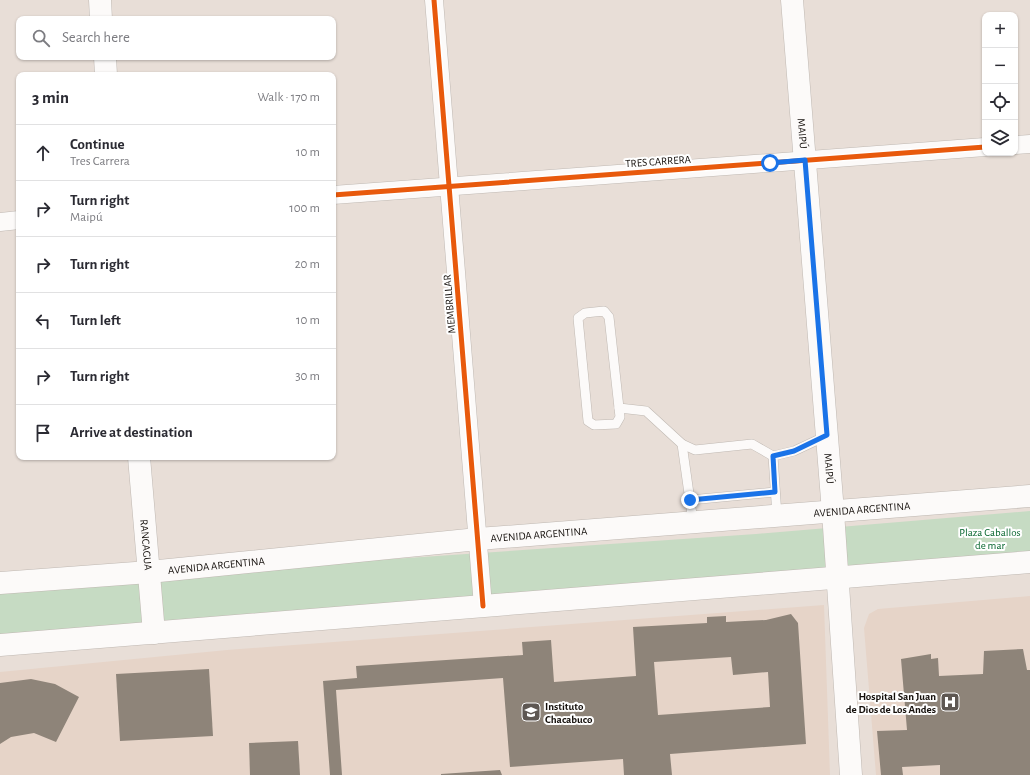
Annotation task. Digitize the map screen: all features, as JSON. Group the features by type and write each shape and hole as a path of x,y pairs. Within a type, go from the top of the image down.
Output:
{"main road":[{"path":"100,0 102,16"},
{"name":"MAIPÚ","path":"792,0 833,512 851,775"},
{"path":"105,60 106,72"},
{"name":"RANCAGUA","path":"139,460 154,633"},
{"name":"AVENIDA ARGENTINA","path":"0,584 149,572 478,539 1030,496"},
{"path":"0,645 1030,562"}],"street":[{"name":"MEMBRILLAR","path":"434,0 483,606"},
{"path":"1018,145 1030,144"},
{"name":"TRES CARRERA","path":"336,195 982,147"},
{"path":"0,222 16,220"}],"lane":[{"path":"604,311 609,317 619,408 620,417 616,424 594,426 588,421 578,318 585,313 604,311"},
{"path":"619,408 646,410 682,444 696,450 752,444 773,456 794,451 827,435"},
{"path":"682,444 693,522"},
{"path":"773,456 777,516"},
{"path":"690,500 775,492"}],"shaded area":[{"name":"Hospital San Juan de Dios de Los Andes","path":"1030,596 1030,775 876,775 864,628 869,614 878,609"},
{"name":"Instituto Chacabuco","path":"824,605 830,775 0,775 0,672 227,650"}],"green space":[{"name":"Plaza Caballos de mar","path":"1030,511 1030,559 0,643 0,586 756,534"}],"building":[{"path":"791,614 798,623 806,744 670,754 672,775 624,775 623,759 510,767 503,678 336,690 342,775 330,775 323,681 357,678 356,666 523,655 522,642 551,640 554,682 636,676 633,627 707,623 707,617 726,616 726,622 766,620","holes":["731,657 733,675 768,672 770,707 658,715 654,662"]},
{"path":"1023,649 1027,670 1030,670 1030,775 940,775 940,765 902,767 903,775 881,775 877,731 907,730 901,659 931,654 931,659 938,658 939,676 983,674 984,651"},
{"path":"209,669 213,736 120,741 116,674"},
{"path":"31,679 55,684 79,697 56,742 34,733 11,737 0,744 0,683"},
{"path":"298,741 300,775 250,775 249,743"},
{"path":"500,770 502,775 441,775 441,774"}],"cycle path":[{"path":"434,0 483,606"},
{"path":"336,195 982,147"}],"place":[{"name":"Hospital San Juan de Dios de Los Andes","path":"950,702"},
{"name":"Instituto Chacabuco","path":"531,712"}],"route":[{"path":"690,500 775,492 773,456 794,451 827,435 805,160 770,163"}]}
